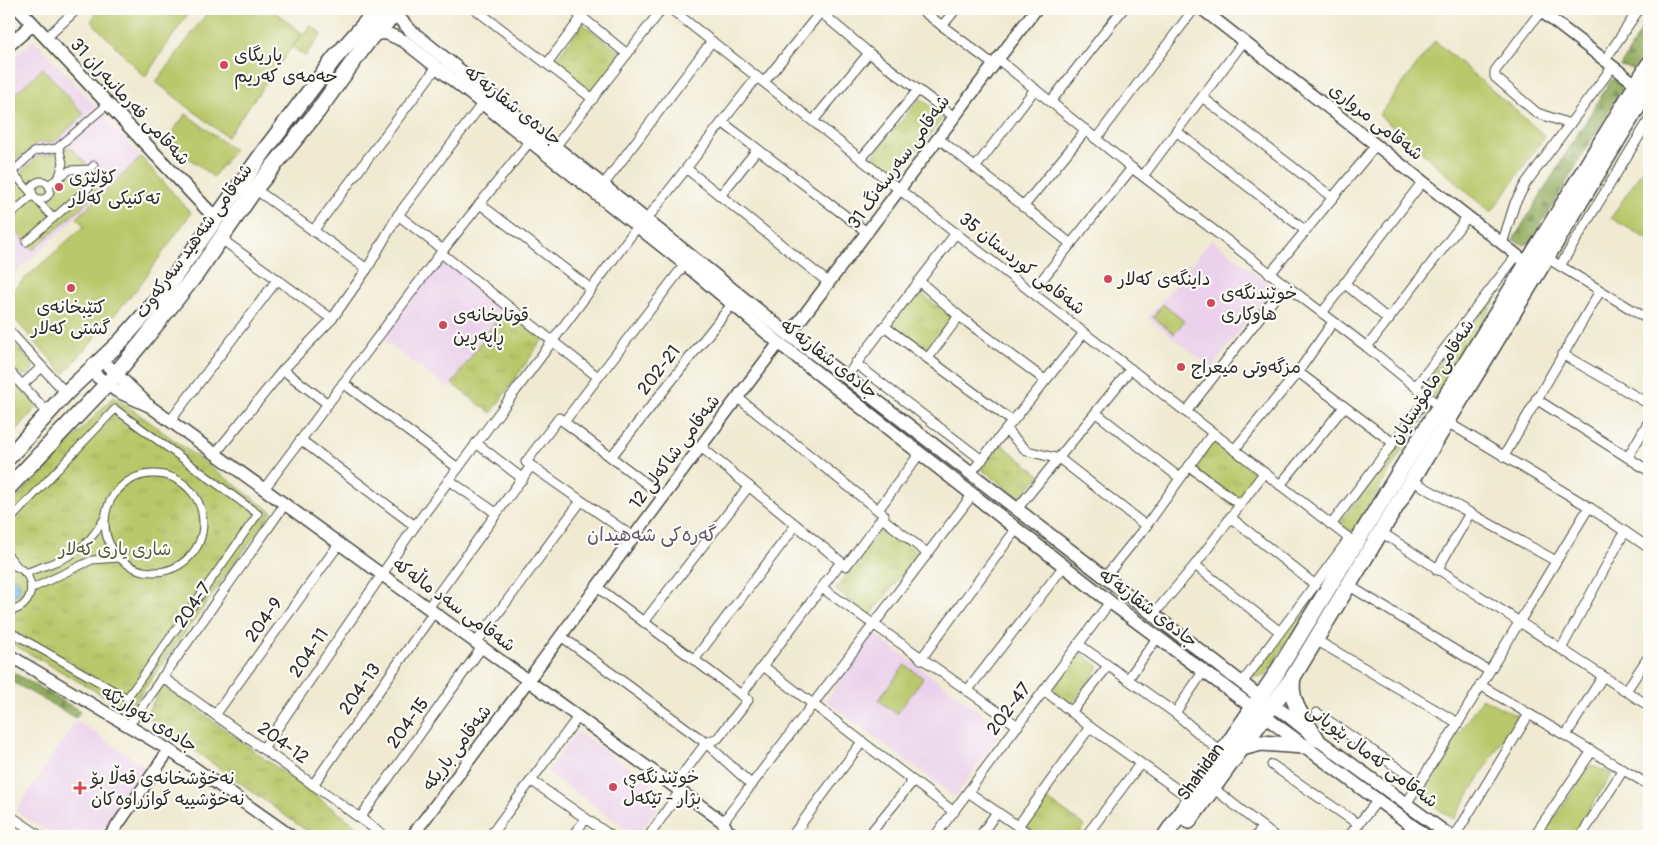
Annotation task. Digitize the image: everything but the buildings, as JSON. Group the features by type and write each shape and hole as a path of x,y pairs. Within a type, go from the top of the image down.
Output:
{"main road":[{"name":"شەقامی فەرمانبەران 31","path":"18,9 216,219"},
{"name":"شەقامی شەهید سەرکەوت","path":"9,456 66,393 103,361 160,297 265,150 334,60 378,9"},
{"name":"شەقامی شەهید سەرکەوت","path":"9,487 112,378 197,274 255,189 317,112 374,34 400,9"},
{"name":"جادەی شقارتەکە","path":"400,9 399,18 407,36 436,68 643,223 920,453 1110,602 1203,672 1243,699 1258,713"},
{"path":"9,45 33,24"},
{"name":"جادەی شقارتەکە","path":"374,34 386,33 407,36 604,184 684,264 733,303 784,339 846,377 1242,683 1258,713"},
{"name":"شەقامی مامۆستایان","path":"1258,713 1293,678 1413,481 1546,258 1596,162 1645,91 1649,64"},
{"name":"شەقامی مامۆستایان","path":"1258,713 1352,541 1433,402 1522,259 1581,188"},
{"path":"103,361 112,378 127,396 148,405"},
{"path":"91,372 112,378"},
{"path":"934,463 942,452"},
{"path":"1242,748 1265,743 1310,743 1294,702 1291,690 1293,678"},
{"path":"1165,836 1192,800 1222,753 1258,713"},
{"name":"شەقامی کەمال بێویانی","path":"1258,713 1310,743 1406,804 1450,836"},
{"name":"Shahidan","path":"1178,836 1242,748 1258,713"},
{"name":"شەقامی کەمال بێویانی","path":"1310,743 1378,800 1426,836"}],"street":[{"path":"46,38 77,9"},
{"path":"475,9 592,99"},
{"path":"572,9 627,54"},
{"path":"555,147 662,9"},
{"name":"شەقامی کوردستان 35","path":"671,9 956,234 1352,541"},
{"path":"920,9 942,26 1052,100 1132,168 1284,286 1368,347 1433,402 1392,442 1331,525"},
{"path":"942,26 956,9"},
{"name":"شەقامی سەرسەنگ 31","path":"784,339 868,233 953,116 1036,9"},
{"path":"1052,100 1123,9"},
{"path":"1096,139 1194,9"},
{"name":"شەقامی مرواری","path":"1202,9 1522,259"},
{"path":"820,10 869,53 953,116"},
{"name":"204-11","path":"263,749 415,526 590,289 687,169 722,122 761,80 820,10"},
{"path":"1570,124 1536,113 1494,77 1495,71 1540,10 1645,91"},
{"path":"1502,244 1515,203 1526,183 1570,124 1609,63 1635,10"},
{"path":"547,64 582,17"},
{"path":"604,184 712,41"},
{"path":"1143,176 1244,41"},
{"path":"813,121 869,53"},
{"path":"313,231 436,68"},
{"path":"975,168 1035,89"},
{"path":"861,159 918,90"},
{"path":"1202,97 1333,198"},
{"path":"53,218 10,172 35,151 59,147 108,104"},
{"path":"215,454 283,370 332,319 367,270 398,215 482,104"},
{"path":"1560,266 1649,120"},
{"path":"722,122 756,150 868,233"},
{"path":"1023,207 1086,130"},
{"path":"1176,131 1306,231"},
{"path":"938,138 1071,244"},
{"path":"264,489 442,251 530,140"},
{"path":"1270,274 1376,145"},
{"path":"58,176 63,163 59,147"},
{"path":"720,196 756,150"},
{"path":"48,185 58,176 70,170 90,169 94,165"},
{"path":"1032,292 1132,168"},
{"path":"687,169 829,283"},
{"path":"26,242 102,176"},
{"path":"9,216 33,195 33,187 36,183 44,182 48,185"},
{"path":"1322,313 1423,182"},
{"path":"33,195 39,199 46,198 49,192 48,185"},
{"path":"255,189 367,270"},
{"path":"480,204 590,289"},
{"path":"398,215 598,377"},
{"path":"1368,347 1468,216"},
{"path":"846,377 956,234"},
{"path":"220,238 332,319"},
{"path":"1546,258 1649,320"},
{"path":"1416,386 1522,259"},
{"path":"664,497 564,422 684,264"},
{"path":"170,421 278,280"},
{"path":"918,281 959,316 1045,380"},
{"path":"1344,283 1389,320"},
{"path":"1186,412 1284,286"},
{"path":"1504,456 1600,291"},
{"name":"202-21","path":"611,457 733,303"},
{"path":"928,358 959,316"},
{"path":"1234,450 1298,372 1333,322"},
{"path":"884,326 1012,422"},
{"path":"9,331 66,393"},
{"path":"970,474 1084,333"},
{"name":"شەقامی شاکەلی 12","path":"529,682 560,636 633,537 784,339"},
{"path":"1562,354 1649,404"},
{"path":"855,364 982,460"},
{"path":"22,385 42,367"},
{"path":"283,370 328,404"},
{"path":"1017,509 1060,459 1131,370"},
{"path":"9,371 48,413"},
{"path":"1298,372 1392,442"},
{"path":"344,383 458,468"},
{"path":"738,398 927,554"},
{"path":"1536,399 1649,471"},
{"name":"شەقامی سەد ماڵەکە","path":"148,405 677,789 727,831"},
{"path":"1280,486 1344,407"},
{"path":"9,520 115,409 258,514 127,698 9,631"},
{"path":"1096,413 1180,478"},
{"name":"204-13","path":"313,785 496,513 523,479 531,466 526,462 559,418 564,422"},
{"path":"1628,457 1649,420"},
{"path":"1447,422 1588,507 1624,533 1648,545"},
{"path":"1006,430 1027,452 1060,459 1146,526"},
{"path":"1105,577 1146,526 1213,433"},
{"path":"301,440 415,526"},
{"path":"476,443 523,479"},
{"path":"701,446 846,566 920,453"},
{"path":"531,466 633,537"},
{"path":"1189,466 1239,504"},
{"path":"1154,615 1195,565 1264,473"},
{"path":"25,573 76,554 92,539 115,493 128,481 144,474 170,476 191,490 202,511 202,535 195,554 178,566 155,572 132,567 120,558 109,543 105,516"},
{"path":"450,480 496,513"},
{"path":"1413,481 1556,561"},
{"path":"644,622 749,486"},
{"path":"727,831 752,786 973,494"},
{"name":"204-15","path":"360,818 581,501"},
{"name":"204-7","path":"129,725 285,504"},
{"path":"1406,804 1458,723 1588,507"},
{"path":"1437,570 1470,514"},
{"path":"1230,517 1314,584"},
{"path":"694,660 796,525"},
{"path":"921,659 1017,528"},
{"path":"1381,532 1649,706"},
{"path":"1561,649 1624,533"},
{"path":"1242,683 1314,584 1352,541"},
{"name":"204-9","path":"215,715 339,544"},
{"path":"9,556 29,578 31,588 29,600 24,605 9,611"},
{"path":"31,588 92,560 120,558"},
{"path":"741,695 841,562"},
{"path":"9,565 18,567"},
{"path":"1195,565 1279,631"},
{"path":"967,691 1064,566"},
{"path":"1348,585 1489,671"},
{"path":"597,587 748,700 718,738 706,743 649,836"},
{"path":"822,588 1018,726"},
{"name":"202-47","path":"939,835 968,792 1110,602"},
{"path":"560,636 706,743 752,786"},
{"path":"1128,679 1157,638"},
{"path":"1316,640 1458,723"},
{"path":"1078,644 1175,714 1222,753"},
{"name":"جادەی تەوارێکە","path":"9,655 168,750 290,836"},
{"path":"1626,691 1649,656"},
{"path":"763,666 954,812"},
{"path":"1072,712 1108,666"},
{"path":"1175,714 1203,672"},
{"path":"1566,736 1603,676"},
{"name":"204-12","path":"162,677 385,836"},
{"name":"شەقامی باریکە","path":"412,836 529,682"},
{"path":"1480,686 1649,785"},
{"path":"1044,690 1090,727 1192,800"},
{"path":"1317,713 1420,783"},
{"path":"1455,836 1529,714"},
{"path":"490,836 578,717"},
{"path":"1018,826 1090,727"},
{"path":"792,836 862,742"},
{"path":"110,836 168,750"},
{"path":"1534,836 1592,751"},
{"path":"1086,836 1140,764"},
{"path":"1272,765 1358,824"},
{"path":"1581,836 1623,770"},
{"path":"532,781 611,836"},
{"path":"868,836 913,781"},
{"path":"1213,788 1274,836"},
{"path":"968,792 1032,836"},
{"path":"1349,836 1378,800"},
{"path":"980,836 997,812"},
{"path":"9,816 40,836"},
{"path":"572,836 586,819"},
{"path":"1256,836 1263,827"}],"shaded area":[{"name":"کۆلێژی تەکنیکی کەلار","path":"34,39 141,157 9,279 9,62"},
{"name":"خوێندنگەی هاوکاری","path":"1212,239 1272,287 1212,368 1148,318"},
{"name":"قوتابخانەی ڕاپەڕین","path":"442,257 506,306 449,389 383,340"},
{"path":"873,633 1003,729 955,797 826,701"},
{"name":"نەخۆشخانەی قەڵا بۆ نەخۆشییە گوازراوەکان","path":"76,720 144,766 97,836 54,836 16,811"},
{"name":"خوێندنگەی بژار - تێکەڵ","path":"577,731 667,794 637,836 547,772"}],"green space":[{"path":"100,9 191,9 145,77 91,21"},
{"name":"یاریگای ‌حەمەی کەریم","path":"210,9 271,9 302,33 227,137 156,82"},
{"path":"1649,18 1649,44 1634,69 1620,66"},
{"path":"583,24 621,53 591,92 553,63"},
{"path":"310,25 322,34 305,56 292,47"},
{"path":"1435,41 1545,136 1491,213 1379,115"},
{"path":"43,68 84,114 55,142 37,143 13,164 9,159 9,99"},
{"path":"1611,80 1616,80 1624,86 1531,241 1524,245 1513,240"},
{"path":"920,98 944,117 894,178 871,159"},
{"path":"186,114 234,150 213,177 166,140"},
{"path":"67,147 73,150 97,175 93,178 104,187 33,250 9,224 9,184 38,156 61,153"},
{"path":"141,157 191,213 139,286 64,374 9,313 9,293 84,226 77,218"},
{"path":"1649,160 1649,240 1611,218"},
{"path":"1511,275 1433,400 1420,389"},
{"path":"918,291 952,318 925,353 891,326"},
{"path":"1163,304 1184,321 1174,334 1153,317"},
{"path":"503,311 543,339 491,413 452,384"},
{"path":"9,339 31,362 33,369 28,375 21,375 9,363"},
{"path":"9,378 38,406 9,439 9,404 15,394 9,386"},
{"name":"شاری یاری کەلار","path":"114,396 272,512 129,710 9,642 9,506"},
{"path":"1426,410 1353,533 1339,523"},
{"path":"1215,440 1258,473 1232,506 1189,473"},
{"path":"1001,444 1040,475 1020,498 981,469"},
{"path":"883,527 918,553 870,616 835,589"},
{"path":"1324,580 1289,644 1280,652 1265,676 1251,677"},
{"path":"1080,652 1099,667 1071,705 1052,690"},
{"path":"905,665 923,678 897,714 878,700"},
{"path":"9,670 80,711 76,718 9,680"},
{"path":"164,685 370,836 321,836 307,831 145,715"},
{"path":"1482,698 1517,716 1454,819 1418,796"},
{"path":"1591,765 1612,774 1572,836 1542,836"},
{"path":"1044,797 1085,826 1077,836 1040,836 1024,825"}],"water":[{"path":"9,577 17,579 20,585 19,592 10,598"}],"place":[{"name":"یاریگای ‌حەمەی کەریم","path":"224,65"},
{"name":"کۆلێژی تەکنیکی کەلار","path":"59,187"},
{"name":"داینگەی کەلار","path":"1108,279"},
{"name":"کتێبخانەی گشتی کەلار","path":"71,288"},
{"name":"خوێندنگەی هاوکاری","path":"1211,303"},
{"name":"قوتابخانەی ڕاپەڕین","path":"443,325"},
{"name":"مزگەوتی میعراج","path":"1181,367"},
{"name":"خوێندنگەی بژار - تێکەڵ","path":"613,787"},
{"name":"نەخۆشخانەی قەڵا بۆ نەخۆشییە گوازراوەکان","path":"80,788"}],"district":[{"name":"گەرەکی شەهیدان","path":"652,535"}]}
